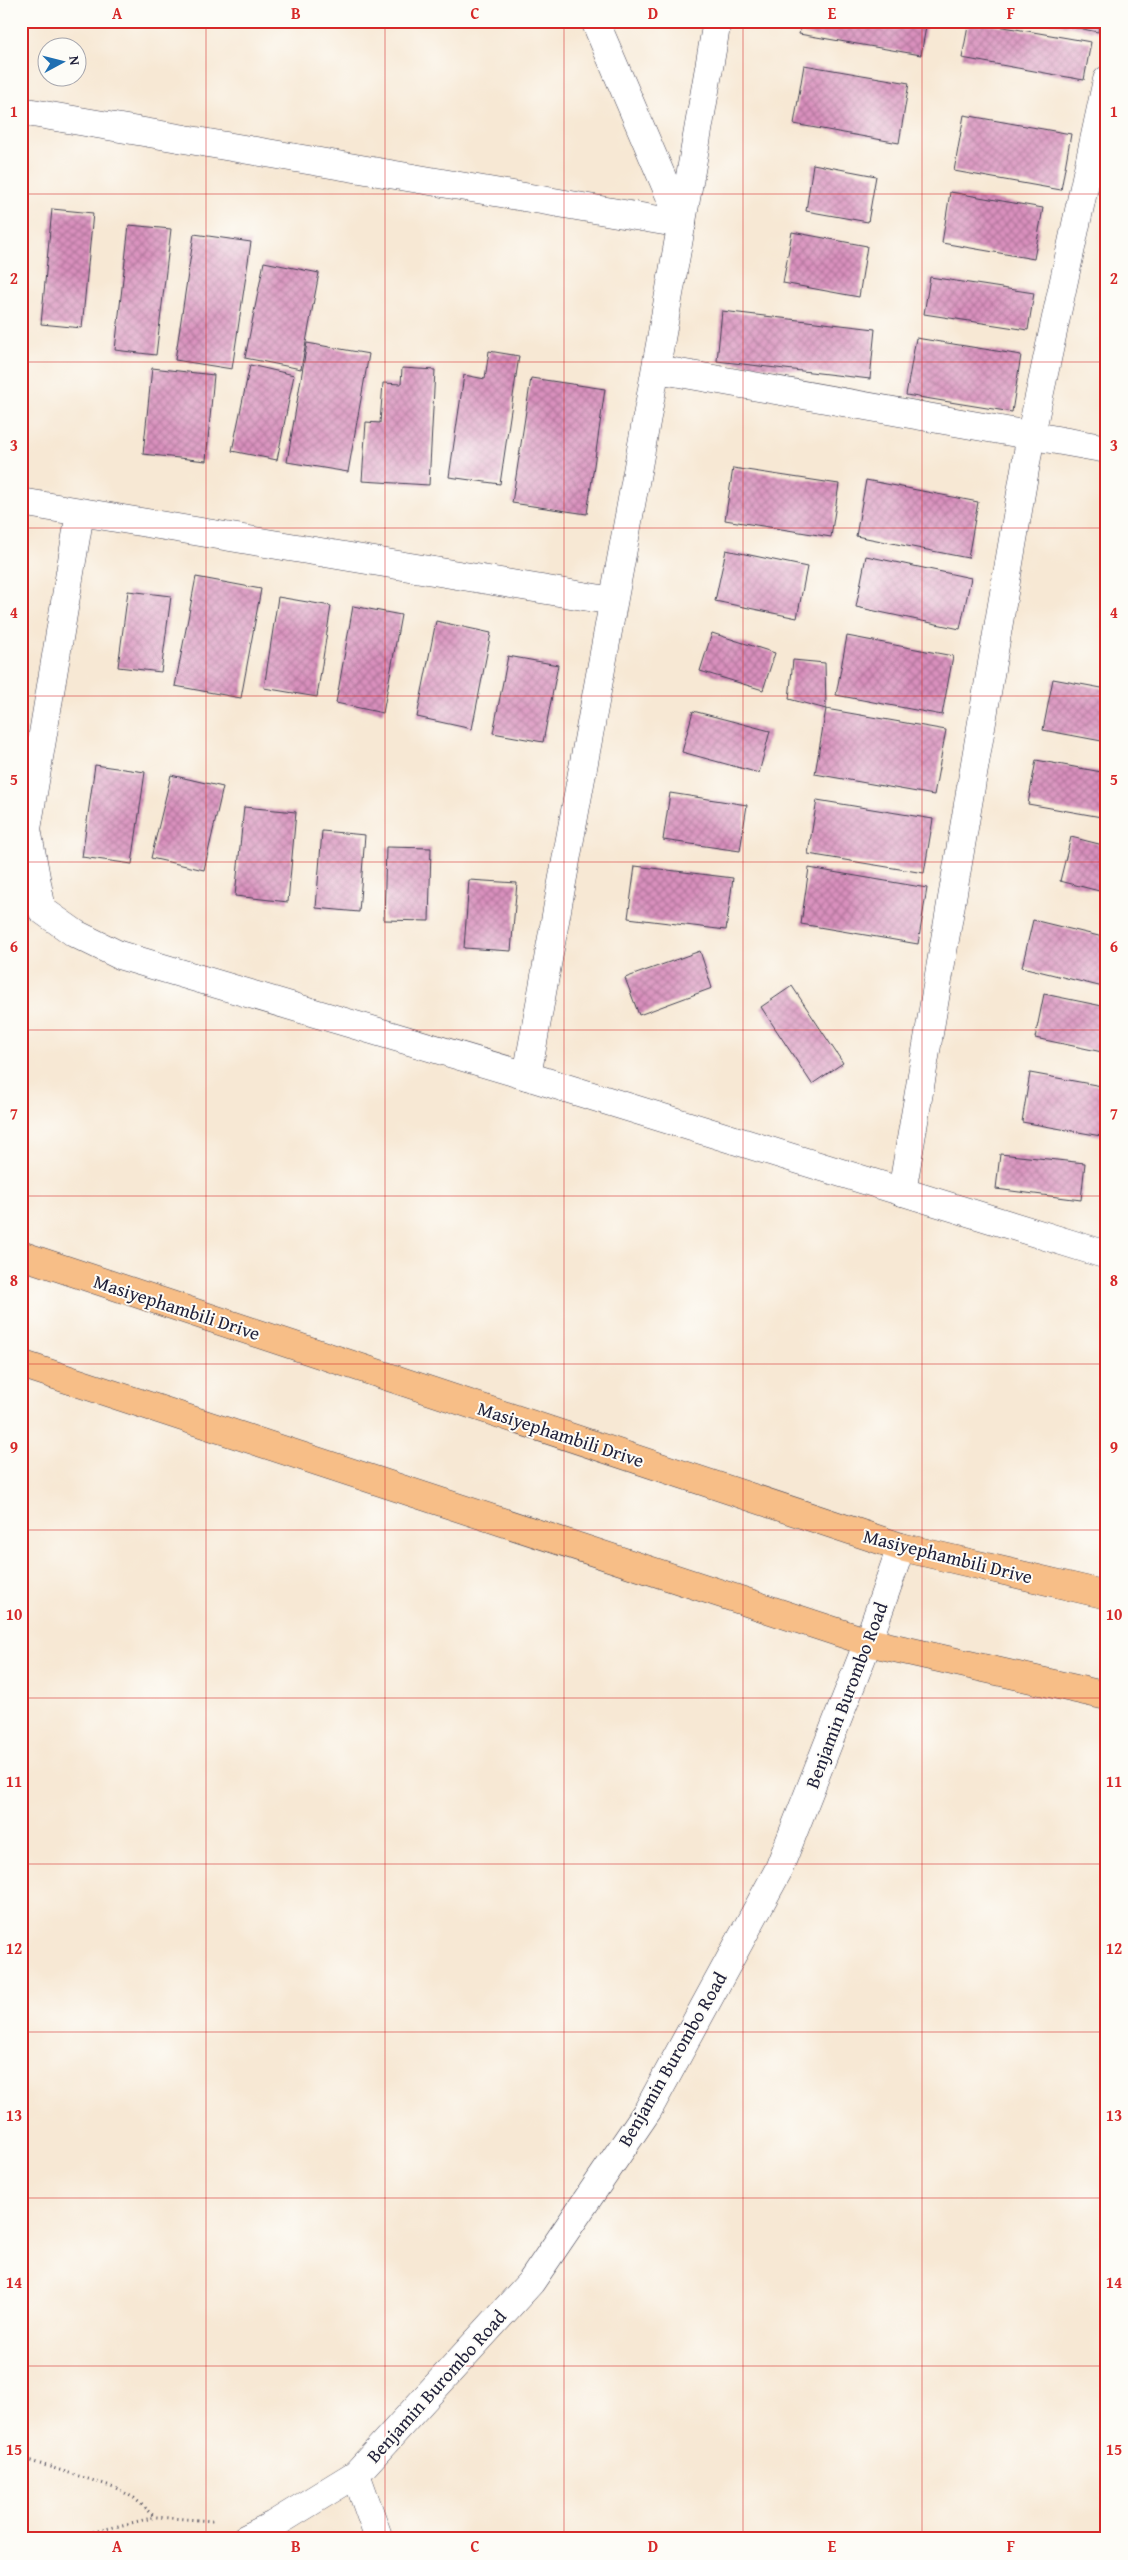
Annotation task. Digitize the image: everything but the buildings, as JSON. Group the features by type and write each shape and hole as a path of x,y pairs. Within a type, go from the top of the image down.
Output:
{"main road":[{"name":"Masiyephambili Drive","path":"21,1255 900,1547 1107,1595"},
{"path":"21,1364 868,1642 1107,1696"}],"street":[{"path":"595,21 682,224"},
{"path":"527,1076 612,601 657,369 717,21"},
{"path":"902,1192 1032,434 1107,80"},
{"path":"21,111 682,224"},
{"path":"657,369 1032,434 1107,449"},
{"path":"21,502 612,601"},
{"path":"80,513 27,829 42,910 76,934 119,955 527,1076 1107,1255"},
{"name":"Benjamin Burombo Road","path":"245,2539 273,2525 356,2474 530,2282 648,2110 778,1871 868,1642 900,1547"},
{"path":"356,2474 379,2539"}],"path":[{"path":"21,2458 114,2486 134,2498 156,2517"},
{"path":"64,2539 156,2517 214,2521"}]}
